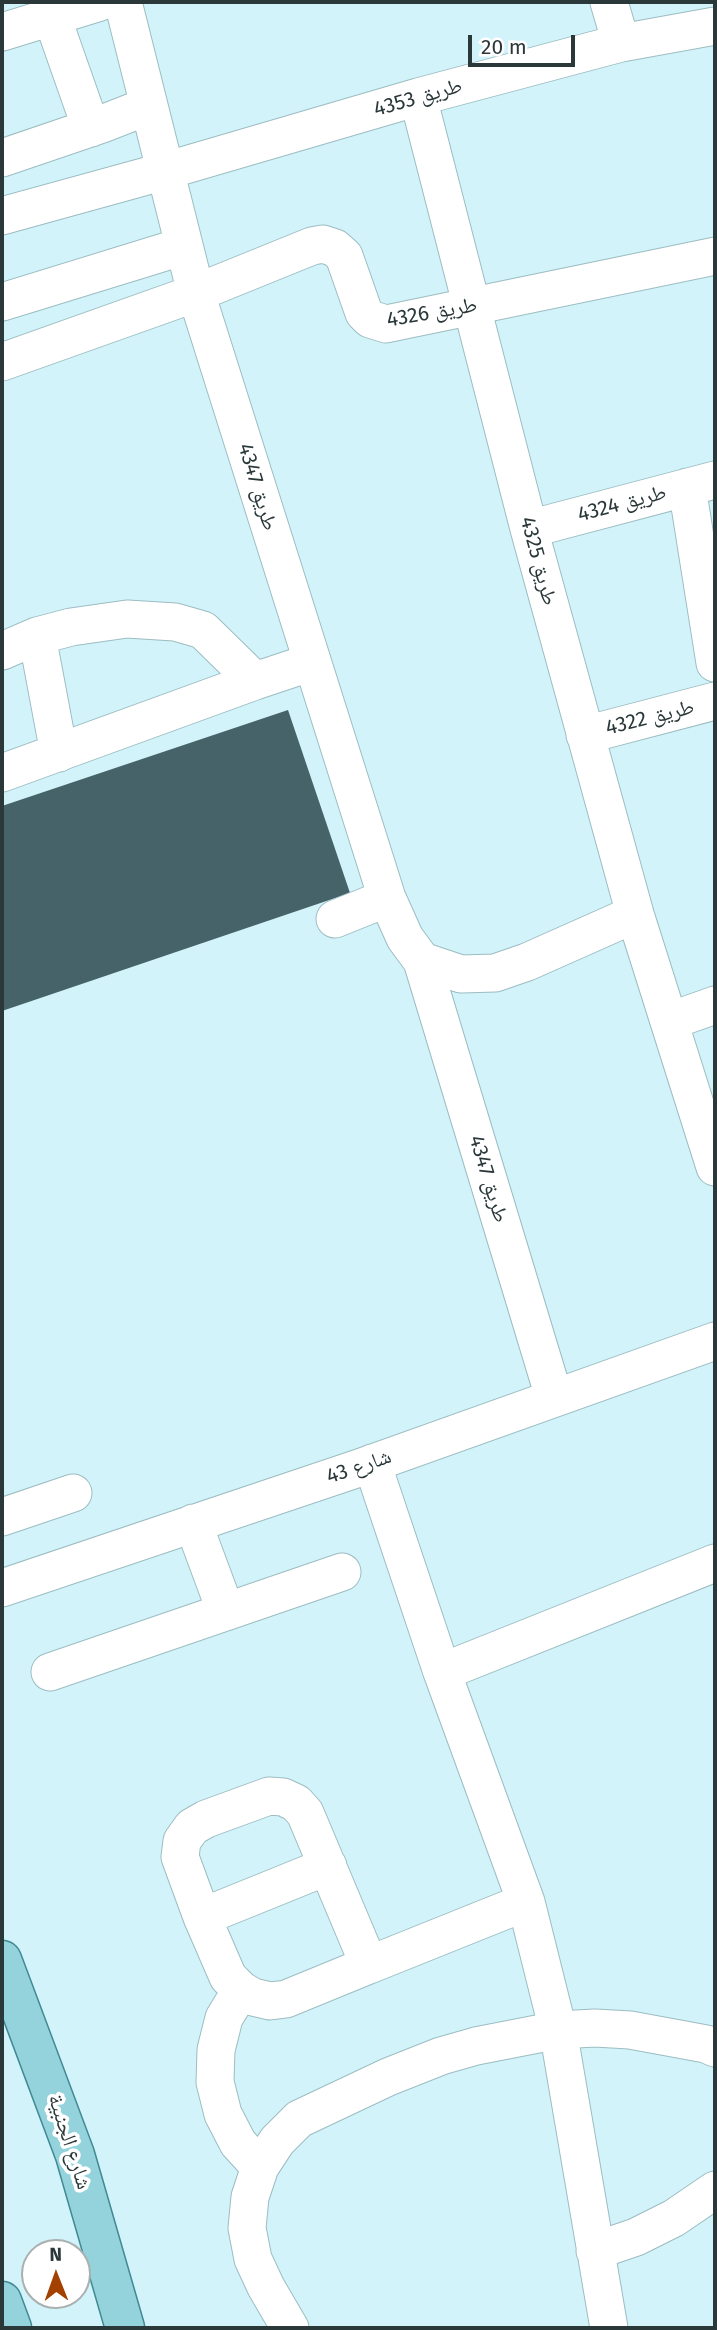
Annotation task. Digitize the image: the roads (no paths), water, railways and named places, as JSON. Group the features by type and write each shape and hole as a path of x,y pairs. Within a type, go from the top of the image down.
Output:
{"main road":[{"name":"شارع الجنبية","path":"2,1960 75,2155 125,2328"},
{"path":"2,2301 12,2328"}],"street":[{"path":"2,32 100,2"},
{"name":"طريق 4347","path":"123,2 197,293 387,898 405,937 422,961 554,1397"},
{"path":"609,2 621,43"},
{"path":"52,17 91,128"},
{"name":"طريق 4353","path":"2,216 418,97 621,43 715,26"},
{"name":"طريق 4325","path":"418,97 585,735 635,914 715,1167"},
{"path":"2,158 148,106"},
{"name":"طريق 4326","path":"2,362 197,293 299,251 323,244 335,248 344,256 364,313 378,323 386,324 715,256"},
{"path":"2,302 184,246"},
{"path":"701,484 715,663"},
{"name":"طريق 4324","path":"529,529 701,484"},
{"path":"2,651 37,636 71,627 127,619 176,622 203,630 255,681"},
{"path":"37,636 59,753"},
{"path":"2,773 312,662"},
{"name":"طريق 4322","path":"585,735 715,701"},
{"path":"335,919 387,898"},
{"path":"422,961 461,974 495,973 527,962 635,914"},
{"path":"670,1021 715,1005"},
{"name":"شارع 43","path":"2,1588 372,1463 715,1340"},
{"path":"372,1463 442,1672 526,1902 558,2030 609,2328"},
{"path":"2,1517 73,1493"},
{"path":"193,1523 226,1612"},
{"path":"442,1672 715,1563"},
{"path":"50,1672 342,1572"},
{"path":"369,1965 305,1813 296,1803 283,1797 269,1796 255,1800 206,1819 192,1827 182,1840 180,1857 228,1977 240,1990 270,2001 286,1999 526,1902"},
{"path":"202,1917 328,1866"},
{"path":"240,1990 224,2018 216,2050 215,2082 223,2114 238,2143 260,2167"},
{"path":"290,2328 265,2287 253,2259 247,2228 250,2197 260,2167 277,2141 299,2119 388,2077 441,2056 558,2030 630,2030 715,2048"},
{"path":"595,2250 636,2237 674,2218 715,2190"}]}
